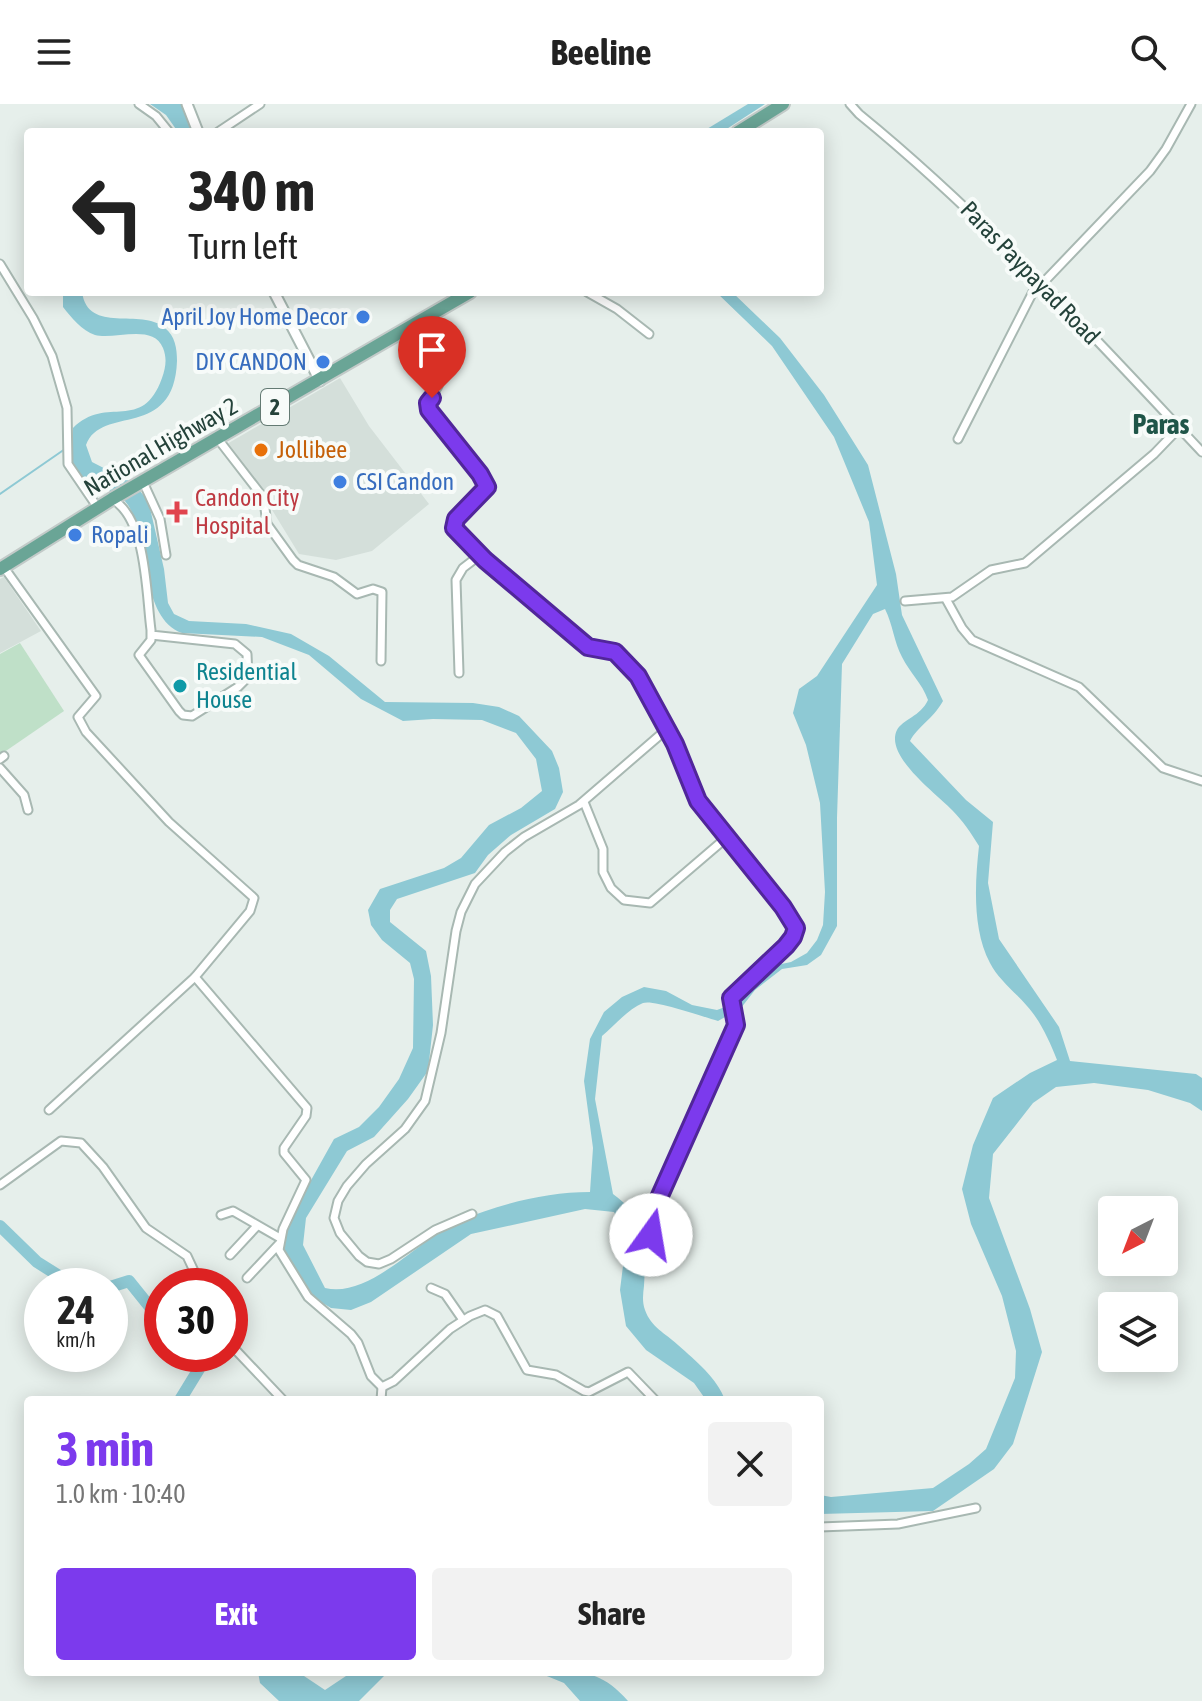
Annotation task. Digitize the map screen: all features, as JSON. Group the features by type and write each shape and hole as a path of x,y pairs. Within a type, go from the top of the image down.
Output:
{"main road":[{"path":"744,128 783,104"},
{"name":"National Highway 2","path":"1,567 463,296"}],"street":[{"path":"139,104 156,116 166,128"},
{"path":"187,104 196,128"},
{"path":"224,128 260,104"},
{"name":"Paras Paypayad Road","path":"850,104 959,199 1202,452"},
{"path":"958,439 1040,283 1150,171 1191,104"},
{"path":"0,264 52,356 67,408 66,456 73,473 98,508"},
{"path":"276,296 320,381"},
{"path":"594,296 649,334"},
{"path":"399,333 438,386 428,403 429,410 486,482 487,487 482,494 453,525 480,555 588,647 608,649 623,658 638,676 667,729 698,801 783,907 796,928 786,946 731,998 735,1015 733,1033 654,1209 651,1235 658,1264"},
{"path":"905,601 946,599 996,568 1014,567 1029,560 1071,521 1154,454 1179,428"},
{"path":"218,439 259,492 264,501 267,524 298,565 334,577 357,594 373,589 382,592 381,661"},
{"path":"141,483 160,519 166,555"},
{"path":"114,498 123,507 136,531 151,635 151,640 139,655 183,715 192,716 238,687 248,677 247,654 235,644 151,635"},
{"path":"459,673 456,580 463,568 480,555"},
{"path":"1,567 96,696 78,717 86,732 169,822 254,898 250,911 195,977 49,1110"},
{"path":"946,599 972,640 1079,687 1163,768 1202,781"},
{"path":"472,1214 435,1230 379,1264 367,1262 359,1256 340,1233 334,1218 338,1201 347,1186 405,1129 425,1101 441,1033 456,931 461,912 475,884 493,863 524,837 584,802 667,729"},
{"path":"0,768 24,795 28,810"},
{"path":"584,802 603,849 606,879 614,893 624,900 650,903 726,838"},
{"path":"195,977 307,1108 306,1116 284,1148 284,1153 306,1180 279,1241 248,1277"},
{"path":"0,1185 61,1141 81,1143 103,1167 146,1228 187,1256 193,1268"},
{"path":"221,1215 233,1211 279,1241 282,1259 301,1287 358,1343 371,1376 382,1387 381,1396"},
{"path":"230,1255 257,1226"},
{"path":"431,1288 445,1294 463,1320"},
{"path":"382,1387 394,1381 463,1320 485,1310 494,1313 527,1370 556,1375 589,1392 628,1372 651,1396"},
{"path":"248,1363 279,1396"},
{"path":"824,1527 898,1524 976,1508"}],"shaded area":[{"path":"340,378 369,426 429,504 372,551 336,560 299,554 227,444"},
{"path":"4,577 41,631 0,653 0,579"}],"green space":[{"path":"20,643 64,711 0,755 0,654"}],"water":[{"path":"150,104 185,106 193,128 175,128 166,115"},
{"path":"748,104 765,104 728,128 709,128"},
{"path":"63,296 83,296 86,305 94,313 155,322 168,331 175,343 177,361 173,386 164,402 151,412 106,426 94,433 86,445 92,462 133,483 145,497 164,569 168,603 174,614 189,621 246,624 291,634 329,656 385,702 473,703 499,707 519,716 552,751 559,768 563,792 555,809 511,835 488,855 475,873 397,899 390,910 390,922 426,951 431,976 433,1025 428,1071 374,1137 347,1151 306,1218 303,1245 325,1288 342,1289 377,1276 459,1221 507,1204 590,1192 593,1148 584,1081 590,1039 604,1012 622,997 644,987 666,991 692,1005 717,1010 733,1004 741,990 772,966 791,962 807,953 817,940 823,925 825,892 820,803 806,745 793,713 799,689 817,676 877,585 869,522 834,437 772,346 720,296 736,296 780,338 824,395 868,465 896,574 902,615 943,701 910,741 966,800 993,822 988,883 999,939 1059,1027 1070,1061 1196,1074 1202,1078 1202,1111 1190,1103 1148,1090 1094,1083 1056,1087 1033,1103 993,1154 989,1198 1030,1309 1042,1352 1013,1444 994,1469 933,1511 824,1514 824,1496 933,1488 986,1449 1015,1378 1016,1351 1002,1296 971,1224 962,1189 973,1145 993,1098 1030,1073 1057,1060 1036,1018 997,974 984,950 976,905 979,846 960,818 914,774 898,751 895,740 897,730 928,700 902,657 885,609 873,614 842,664 837,926 821,955 807,965 782,969 755,990 741,1008 718,1021 649,1002 627,1013 602,1036 595,1099 613,1194 635,1215 644,1235 645,1310 655,1325 705,1370 723,1396 703,1396 694,1383 646,1350 626,1326 620,1290 627,1234 614,1212 585,1209 471,1234 371,1302 351,1310 331,1308 314,1298 299,1281 284,1256 283,1238 334,1139 359,1127 379,1107 399,1079 413,1048 414,979 410,963 382,940 371,925 368,910 380,889 444,868 461,858 489,825 521,808 542,791 536,759 516,733 482,720 403,721 361,699 309,655 262,637 182,633 168,624 152,595 140,538 128,505 114,493 81,476 71,452 73,428 86,418 134,409 144,405 154,395 164,370 163,348 158,340 142,334 103,336 90,333 63,307"},
{"path":"259,1676 304,1676 325,1690 346,1676 384,1676 359,1701 279,1701 260,1683"},
{"path":"547,1676 597,1677 628,1701 580,1701 564,1683"}],"waterway":[{"path":"0,494 65,449"},
{"path":"0,1226 46,1268"},
{"path":"128,1281 144,1300"},
{"path":"182,1396 197,1372"}],"place":[{"name":"April Joy Home Decor","path":"363,317"},
{"name":"DIY CANDON","path":"323,362"},
{"name":"Jollibee","path":"261,450"},
{"name":"CSI Candon","path":"340,482"},
{"name":"Candon City Hospital","path":"177,512"},
{"name":"Ropali","path":"75,535"},
{"name":"Residential House","path":"180,686"}],"district":[{"name":"Paras","path":"1161,424"}],"route":[{"path":"432,398 428,403 429,410 487,487 456,519 454,528 485,560 588,647 615,652 630,666 648,692 675,744 702,808 791,917 796,928 786,946 731,998 736,1025 654,1209 651,1235"}]}
